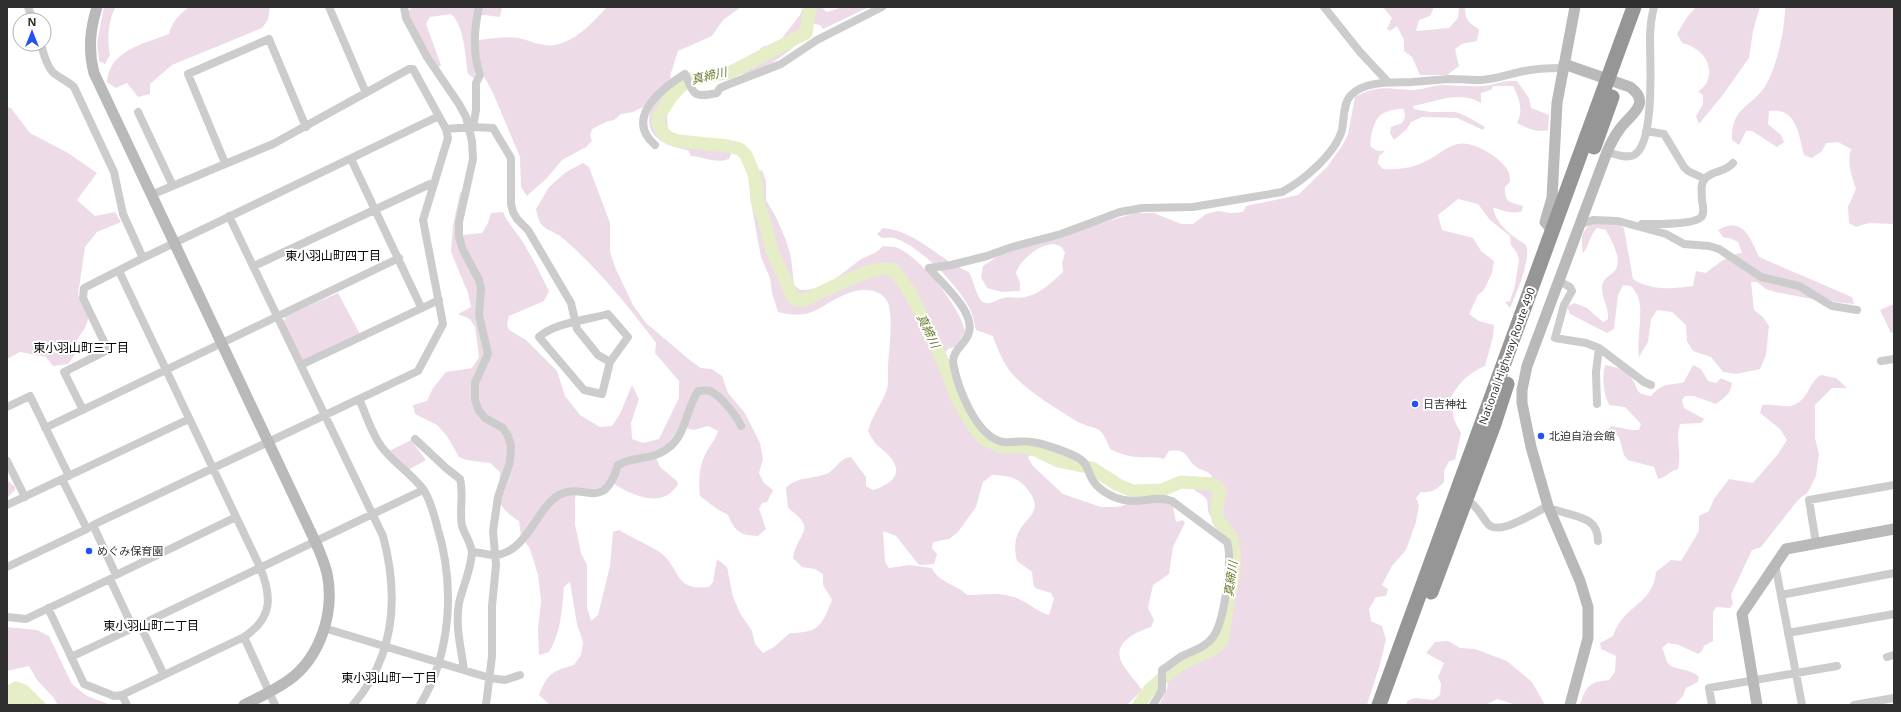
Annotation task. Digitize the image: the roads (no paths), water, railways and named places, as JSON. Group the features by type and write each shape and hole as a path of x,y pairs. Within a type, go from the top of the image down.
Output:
{"highway":[{"name":"National Highway Route 490","path":"1379,705 1461,498 1494,424 1613,80 1634,7"},
{"name":"National Highway Route 490","path":"1390,705 1553,231 1613,80 1644,7"}],"street":[{"path":"97,7 90,36 90,56 94,74 173,244 315,541 327,574 328,602 324,628 319,643 306,664 290,679 270,693 244,705"},
{"path":"329,7 366,93"},
{"path":"404,7 406,18 426,57 459,104 471,127 474,159 459,222 459,237 463,250 479,280 481,289 479,315 488,354 475,383 475,400 479,411 485,418 503,428 508,436 511,446 510,462 498,497 493,531 495,556 490,678 486,705"},
{"path":"471,127 476,110 476,83 480,75 476,64 475,38 479,7"},
{"path":"655,145 647,138 643,129 644,116 650,104 660,93 685,74 695,94 701,96 717,93 720,88 726,85 781,64 817,40 882,7"},
{"path":"1324,7 1360,52 1388,82"},
{"path":"1553,231 1545,222 1552,198 1555,123 1575,7"},
{"path":"1607,152 1627,157 1633,156 1640,151 1646,130 1651,88 1650,25 1654,7"},
{"path":"226,163 188,74 270,39 306,127"},
{"path":"44,52 54,74 68,81 74,87 114,172 123,214 143,258"},
{"path":"1153,705 1162,690 1162,670 1180,657 1209,642 1218,628 1230,569 1230,549 1227,542 1172,501 1162,497 1142,500 1125,500 1110,495 1097,486 1082,460 1074,456 1032,442 1004,442 996,440 989,435 977,423 962,392 953,362 954,353 969,333 969,322 965,311 958,300 929,268 951,265 987,256 1012,247 1060,234 1120,212 1142,208 1193,207 1282,192 1307,176 1336,144 1341,131 1347,100 1351,95 1376,84 1388,82 1483,80 1525,71 1564,66 1613,80 1635,90 1638,95 1639,105 1619,129 1607,152 1527,366 1522,390 1523,409 1531,447 1550,508 1580,581 1588,607 1588,638 1570,705"},
{"path":"151,195 272,144 306,127 409,69 413,69 446,129 448,138 423,220 443,324 418,371 93,525 116,575 236,517"},
{"path":"138,112 173,186"},
{"path":"83,410 64,372 108,350 83,298 84,288 229,216 439,116"},
{"path":"446,129 471,127 493,128 511,158 511,204 513,212 517,219 528,230 565,292 571,303 577,329 598,355 610,362"},
{"path":"1646,130 1664,134 1688,172 1705,179"},
{"path":"351,158 422,307"},
{"path":"1635,225 1670,224 1698,219 1702,216 1702,187 1705,179 1725,170 1732,163"},
{"path":"254,266 430,184 434,184"},
{"path":"229,216 372,514 385,543 390,562 393,588 392,617 385,646 368,686 353,705"},
{"path":"1579,225 1593,220 1604,219 1635,225 1666,234 1684,244 1709,246 1719,249 1761,277 1799,286 1832,306 1857,310"},
{"path":"45,428 399,258"},
{"path":"48,608 84,684 114,696 122,695 163,674 244,637 255,629 263,620 267,609 269,597 268,586 260,567 119,271"},
{"path":"1559,281 1570,287 1572,291 1564,305 1555,338 1561,340 1573,340 1599,348 1644,382 1651,385"},
{"path":"301,365 439,300"},
{"path":"608,314 628,337 610,362 602,394 584,390 539,337 546,331 556,327 576,323 608,314"},
{"path":"1597,404 1596,372 1599,348"},
{"path":"1881,361 1894,359"},
{"path":"472,552 495,556 503,554 517,544 536,524 551,501 559,495 568,492 590,494 603,491 612,482 618,466 633,459 660,453 676,442 682,433 688,409 698,391 712,392 732,411 741,426"},
{"path":"7,408 30,396 87,529 7,567"},
{"path":"359,399 380,445 423,490 434,515 442,542 448,576 446,632 439,663 432,683 420,705"},
{"path":"7,505 189,419"},
{"path":"415,439 460,479 462,487 462,526 472,546 472,564 462,594 457,629 464,670"},
{"path":"7,461 25,497"},
{"path":"1816,543 1809,500 1894,485"},
{"path":"163,674 140,625 423,490"},
{"path":"1461,498 1481,512 1491,527 1496,528 1526,519 1550,508 1592,522 1598,533 1598,541"},
{"path":"1757,705 1742,614 1786,549 1894,529"},
{"path":"1775,564 1802,705"},
{"path":"1781,595 1894,573"},
{"path":"7,617 26,618 110,579 133,628 71,657"},
{"path":"1788,633 1894,614"},
{"path":"324,628 490,678 504,680 520,674"},
{"path":"244,637 275,705"},
{"path":"1712,705 1709,688 1836,666"},
{"path":"122,695 127,705"},
{"path":"1854,705 1894,698"}],"waterway":[{"name":"真締川","path":"810,7 806,33 731,72 687,80 671,97 659,116 658,123 663,133 669,138 678,141 728,146 740,149 746,155 754,174 759,207 764,219 772,251 794,299 807,299 851,278 875,270 894,270 910,292 944,364 956,396 973,426 985,440 999,446 1031,448 1058,461 1092,468 1118,485 1133,491 1162,490 1181,482 1212,484 1220,490 1217,508 1218,520 1233,540 1235,564 1222,640 1215,648 1187,661 1168,674 1150,689 1139,705"}],"place":[{"name":"日吉神社","path":"1415,404"},
{"name":"北迫自治会館","path":"1541,436"},
{"name":"めぐみ保育園","path":"89,551"}],"district":[{"name":"東小羽山町四丁目","path":"333,256"},
{"name":"東小羽山町三丁目","path":"81,348"},
{"name":"東小羽山町二丁目","path":"151,626"},
{"name":"東小羽山町一丁目","path":"389,678"}]}
